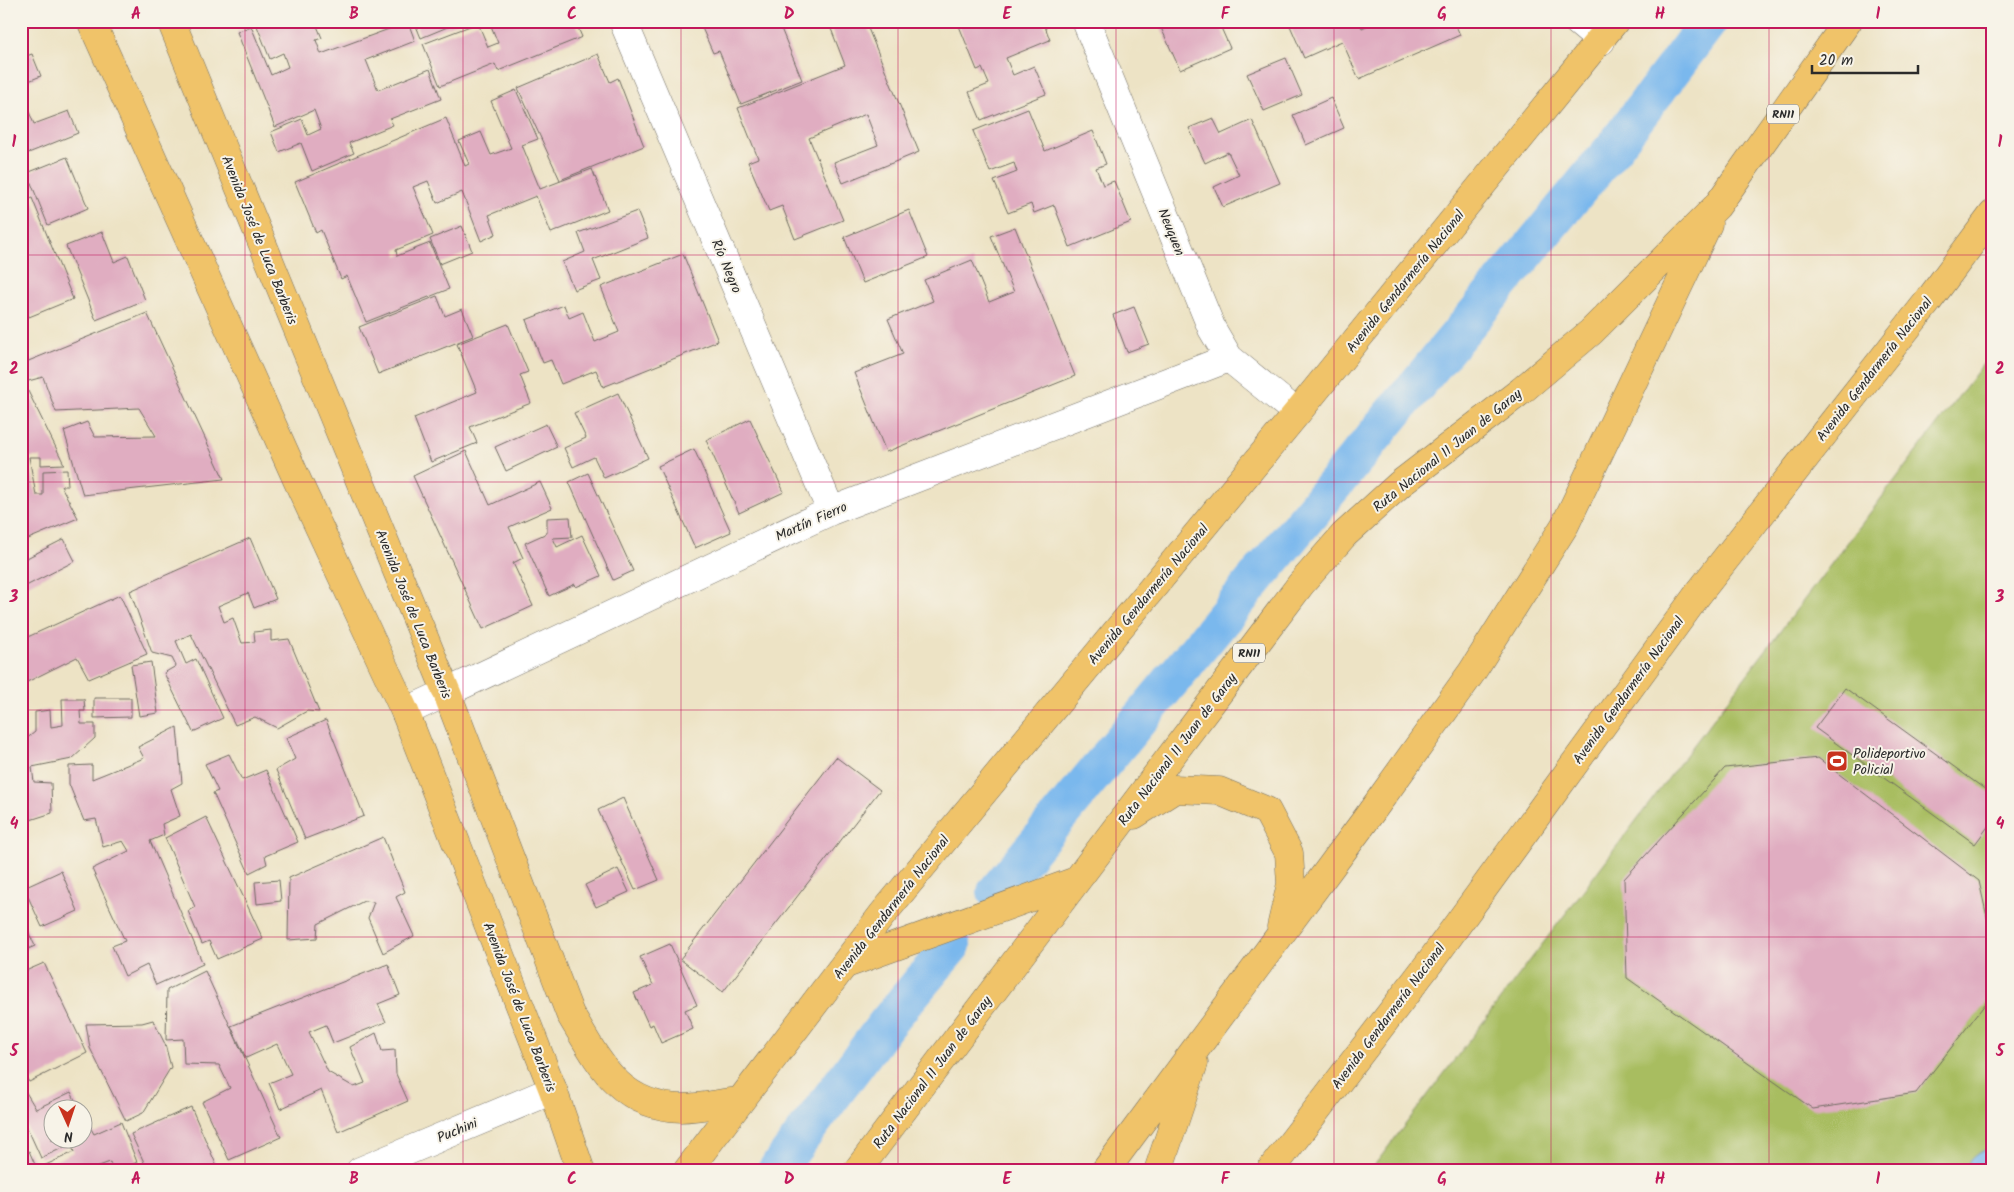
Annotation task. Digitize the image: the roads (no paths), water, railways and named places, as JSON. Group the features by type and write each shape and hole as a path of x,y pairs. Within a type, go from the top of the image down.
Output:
{"main road":[{"name":"Avenida José de Luca Barberis","path":"91,21 294,473 405,712 553,1090 582,1171"},
{"name":"Avenida José de Luca Barberis","path":"170,21 447,694 570,1014 599,1062 625,1091 648,1104 682,1108 739,1101"},
{"name":"Ruta Nacional 11 Juan de Garay","path":"857,1171 1301,584 1344,535 1400,484 1521,391 1591,332 1717,206 1848,21"},
{"name":"Avenida Gendarmería Nacional","path":"687,1171 882,915 1298,413 1608,31"},
{"name":"Ruta Nacional 11 Juan de Garay","path":"1105,1171 1472,672 1565,525 1717,206"},
{"name":"Avenida Gendarmería Nacional","path":"1270,1171 1433,958 1698,594 1929,300 1993,214"},
{"path":"1121,823 1175,789 1219,791 1267,811 1288,853 1291,884 1278,938"},
{"path":"846,964 1076,882"},
{"path":"1158,1171 1202,1041"}],"street":[{"name":"Río Negro","path":"623,21 831,511"},
{"name":"Neuquen","path":"1086,21 1212,329 1229,358 1298,413"},
{"path":"1577,21 1608,31"},
{"name":"Martín Fierro","path":"405,712 447,694 831,511 1229,358"},
{"name":"Puchini","path":"360,1171 553,1090"}],"water":[{"path":"1993,1148 1993,1171 1966,1171 1969,1162 1975,1155"}],"waterway":[{"path":"996,892 1615,146 1709,21"},
{"path":"776,1171 886,1024 952,945"}],"place":[{"name":"Polideportivo Policial","path":"1837,761"}]}
